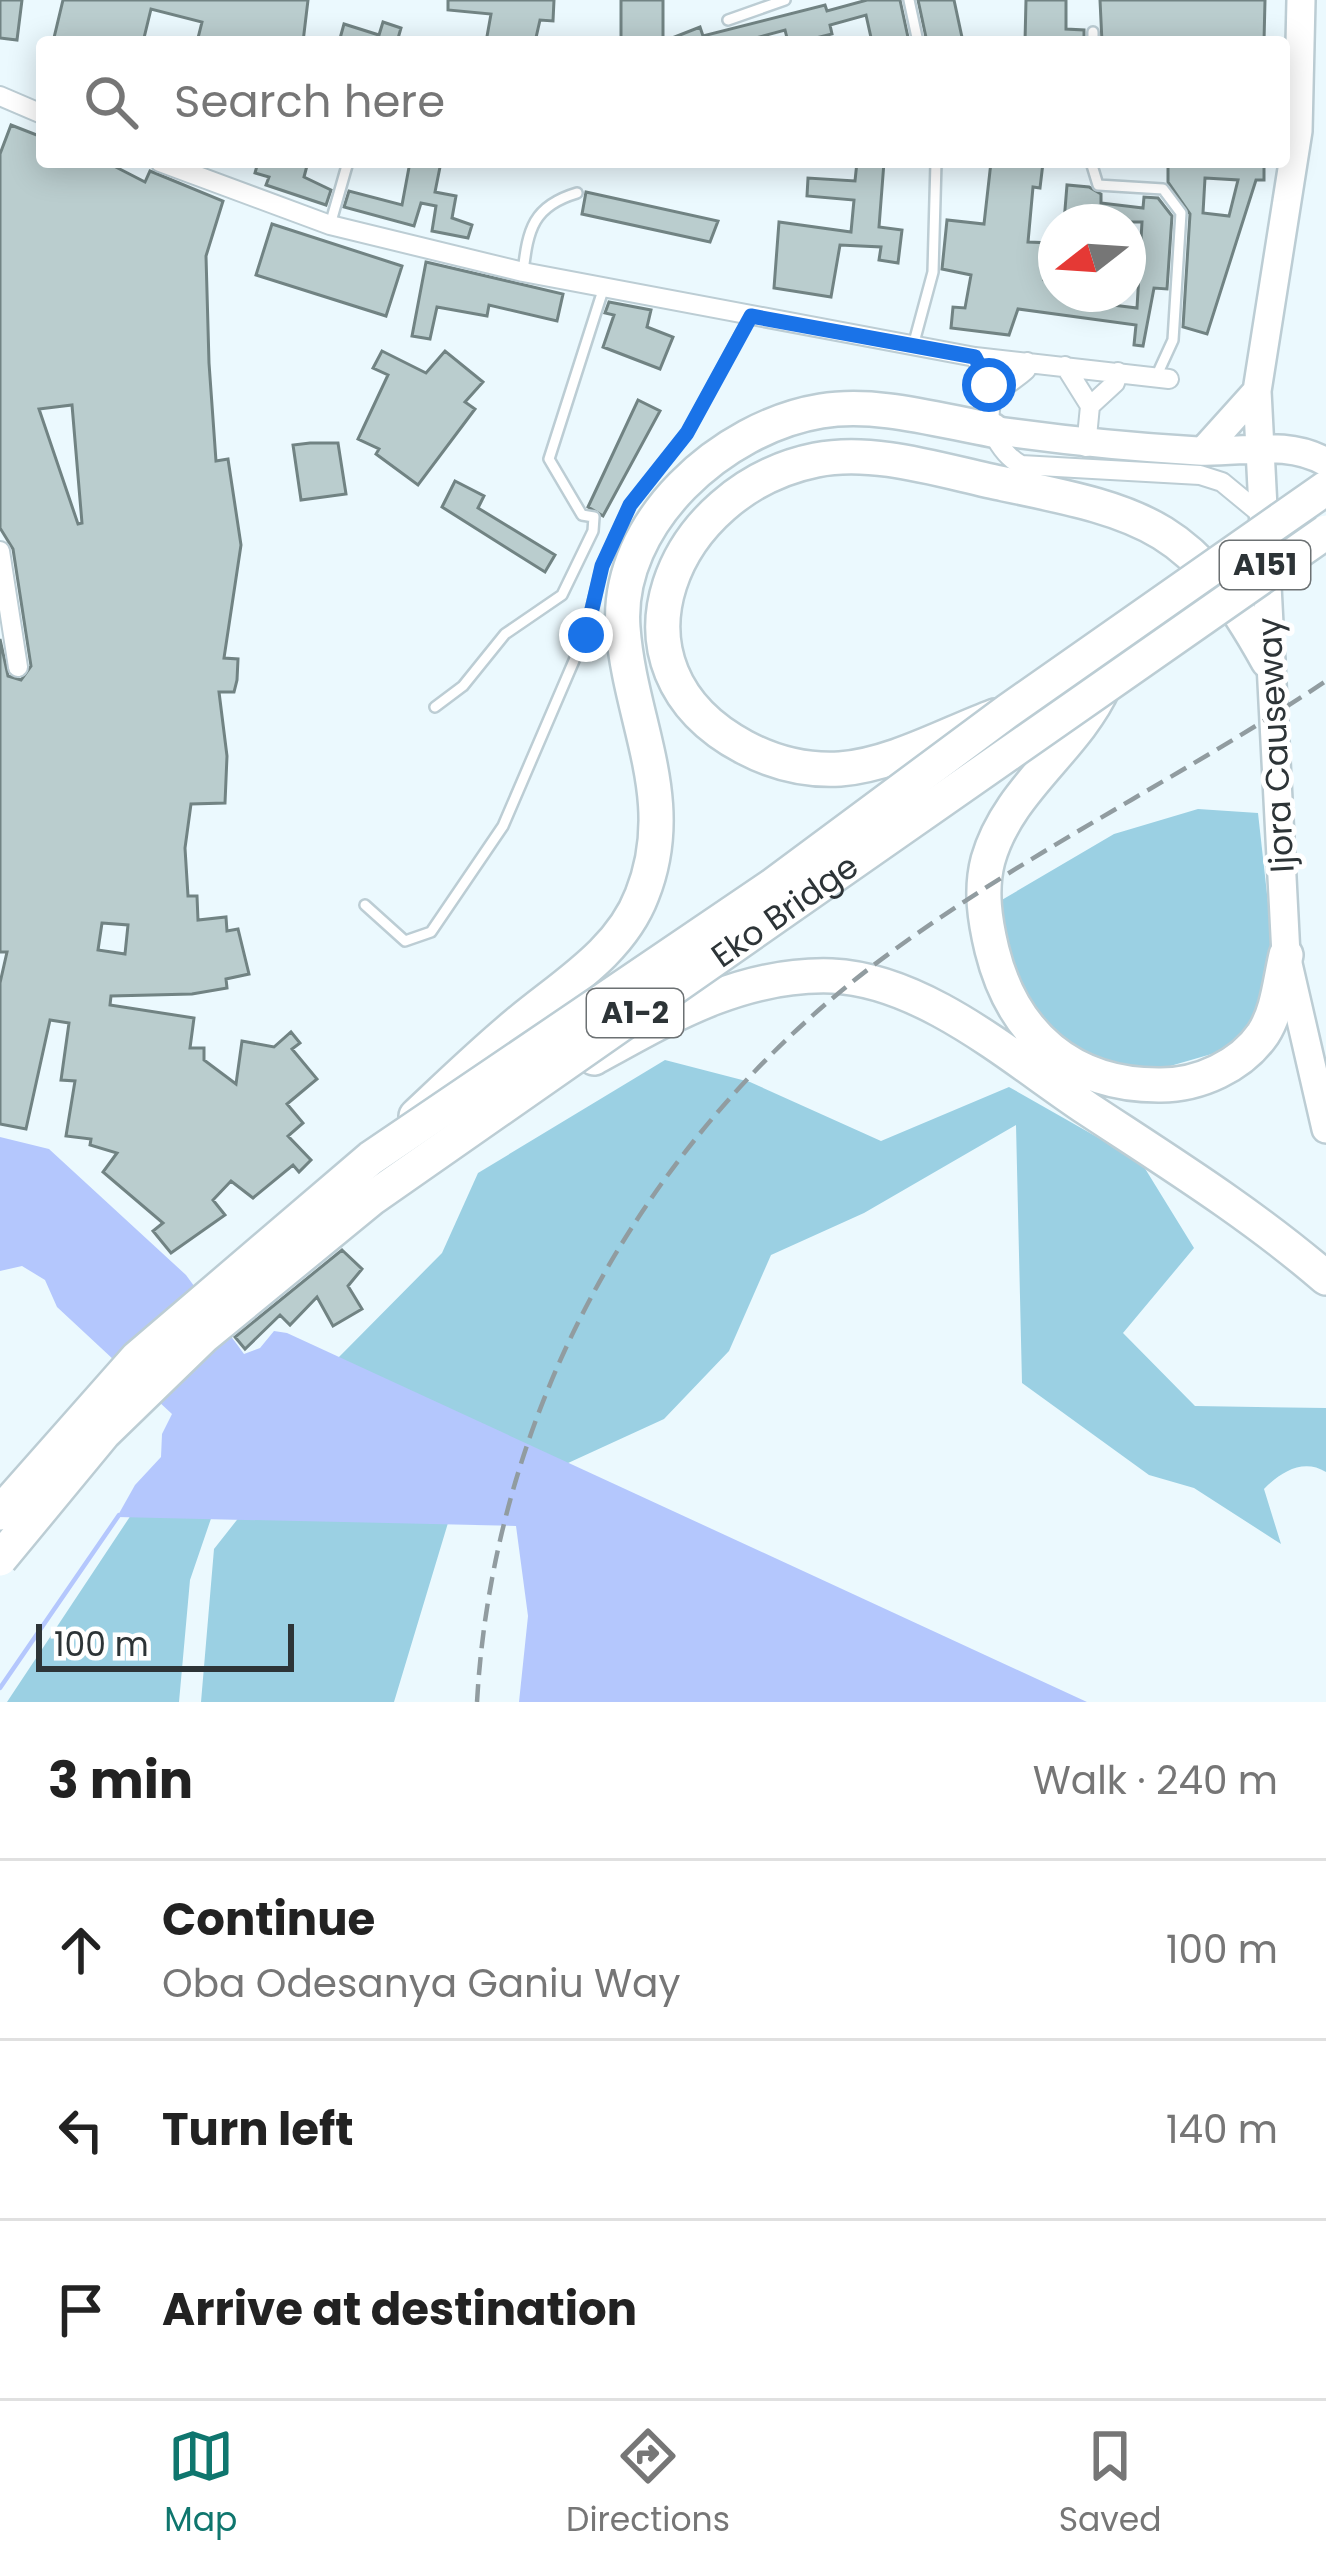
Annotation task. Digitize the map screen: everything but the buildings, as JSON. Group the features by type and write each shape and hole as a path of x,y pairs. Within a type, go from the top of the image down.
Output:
{"highway":[{"path":"371,1158 599,956 640,902 652,868 659,799 622,625 631,575 652,524 699,471 758,433 824,411 859,409 992,430"},
{"path":"1009,710 843,769 768,760 713,731 689,706 664,653 660,626 665,600 698,528 726,501 784,468 857,457 1066,497 1151,523 1205,564 1268,661"},
{"name":"Eko Bridge","path":"0,1513 137,1358 371,1158 772,886 1009,710 1326,488"},
{"name":"Eko Bridge","path":"0,1559 104,1433 204,1336 466,1128 1326,532"},
{"path":"1104,686 1092,712 1054,753 1005,822 988,860 985,922 1004,992 1023,1024 1073,1068 1104,1080 1175,1085 1229,1066 1262,1035 1286,955"},
{"path":"466,1128 718,994 778,979 838,976 915,1000 956,1022 1247,1214 1326,1278"}],"main road":[{"name":"Ijora Causeway","path":"1301,0 1298,131 1256,391 1286,955 1297,1020 1326,1129"},
{"path":"1203,451 1256,391"},
{"path":"992,430 1082,455 1262,452 1278,446 1305,450 1326,462"}],"street":[{"path":"0,96 36,111"},
{"path":"176,168 330,225 523,272 975,357 1163,378"},
{"path":"975,357 995,395 992,430"},
{"path":"995,395 1026,370 1027,362"},
{"path":"1065,367 1090,406"},
{"path":"1118,372 1115,383 1090,406 1082,455 1213,477 1262,515"},
{"path":"0,551 18,667"}],"lane":[{"path":"728,20 785,0"},
{"path":"909,0 917,36"},
{"path":"330,225 346,168"},
{"path":"914,346 932,272 936,168"},
{"path":"1093,168 1098,184 1163,189 1181,213 1184,229 1173,340 1163,378"},
{"path":"523,272 528,230 539,210 577,193"},
{"path":"434,707 464,686 505,634 562,595 593,531 594,517 581,515 549,459 604,287"},
{"path":"365,905 405,940 420,940 431,932 502,826 586,635 602,566 630,505 687,433 751,316"}],"shaded area":[{"path":"1198,809 1258,813 1272,939 1265,991 1249,1027 1222,1051 1146,1073 1067,1050 1029,1002 1005,941 1000,901 1114,834"},
{"path":"665,1060 750,1082 881,1141 1009,1087 1141,1162 1194,1248 1123,1333 1195,1406 1326,1408 1326,1472 1309,1466 1293,1469 1264,1489 1281,1544 1194,1488 1149,1475 1022,1383 1016,1125 864,1213 771,1255 729,1351 664,1419 555,1469 338,1358 442,1253 478,1173"},
{"path":"0,1137 49,1149 186,1275 244,1354 260,1348 274,1331 287,1333 1087,1702 519,1702 528,1616 516,1526 117,1517 135,1485 161,1457 162,1434 172,1414 57,1307 45,1280 22,1266 0,1271"},
{"path":"217,1501 190,1580 179,1702 7,1702 131,1515"},
{"path":"451,1513 394,1702 201,1702 214,1549 240,1516"}],"waterway":[{"path":"0,1688 119,1515"}],"railway":[{"path":"477,1702 490,1591 515,1483 552,1379 601,1280 660,1186 729,1100 807,1021 894,950 999,879 1326,681"}],"route":[{"path":"586,635 602,566 630,505 687,433 751,316 975,357 989,385"}]}
